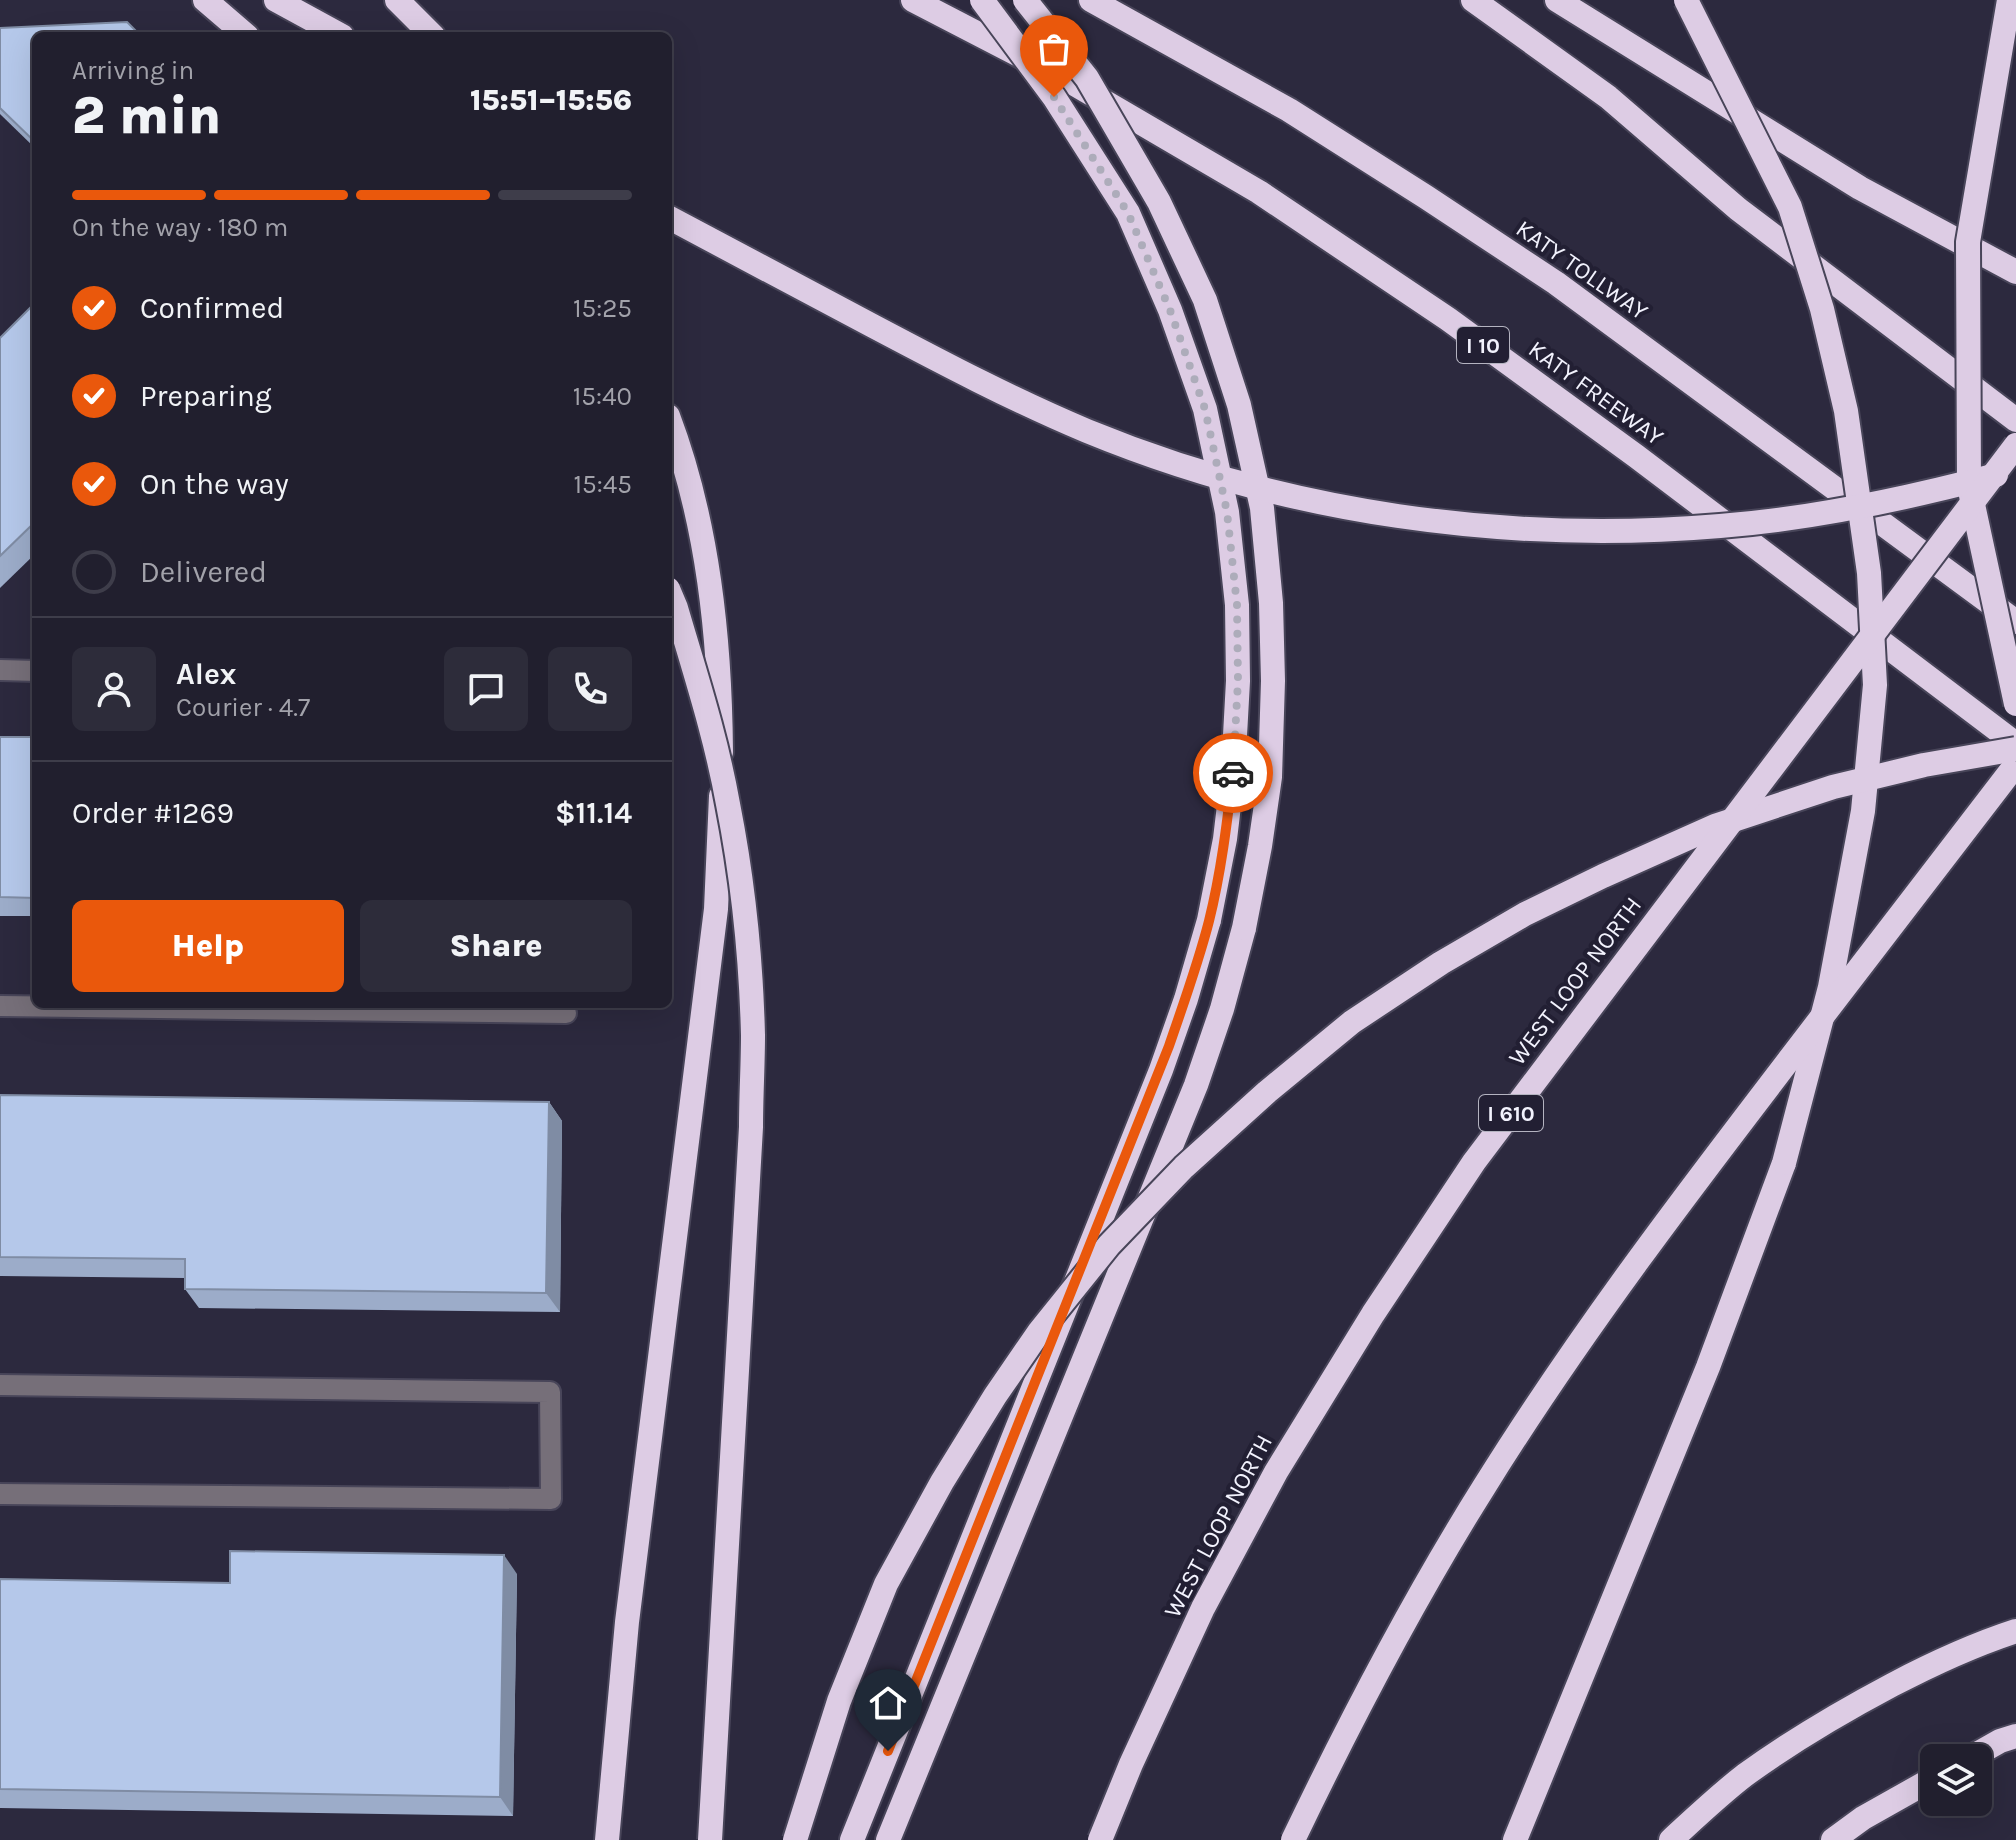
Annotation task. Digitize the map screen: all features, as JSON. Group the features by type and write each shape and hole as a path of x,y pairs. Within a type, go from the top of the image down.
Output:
{"highway":[{"path":"205,0 242,32"},
{"path":"276,0 335,32"},
{"path":"397,0 429,32"},
{"name":"KATY FREEWAY","path":"913,0 1071,82 1259,192 1448,319 1636,456 2015,759"},
{"path":"852,1840 1161,1070 1209,920 1225,839 1233,772 1238,681 1237,620 1227,512 1205,409 1170,310 1128,213 1054,97 982,0"},
{"path":"888,1840 1196,1085 1222,1009 1244,928 1270,777 1273,681 1271,603 1262,508 1239,405 1205,300 1159,202 1087,78 1025,0"},
{"name":"KATY TOLLWAY","path":"1091,0 1289,110 1556,283 2016,622"},
{"path":"1473,0 1608,97 1738,209 2016,420"},
{"path":"1557,0 1860,188 2016,272"},
{"path":"1515,1840 1708,1367 1784,1163 1830,987 1863,811 1875,685 1869,573 1846,411 1822,309 1790,207 1686,0"},
{"path":"2009,0 1968,242 1969,486 2016,704"},
{"path":"672,219 934,358 1077,427 1211,474 1363,511 1430,521 1575,531 1720,526 1859,507 2016,468"},
{"path":"607,1840 629,1606 716,909 721,809 721,708 714,614 700,527 672,426"},
{"name":"WEST LOOP NORTH","path":"1100,1840 1131,1764 1203,1608 1276,1472 1382,1301 1474,1162 2016,445"},
{"path":"672,598 712,732 728,802 740,872 753,1035 750,1143 710,1840"},
{"path":"795,1840 839,1701 886,1584 942,1482 995,1396 1039,1332 1109,1245 1184,1167 1267,1092 1352,1022 1441,963 1525,914 1715,826 1833,787 1924,765 2015,759"},
{"path":"1293,1840 1404,1623 1484,1486 1597,1317 1688,1191 2015,759"},
{"path":"1671,1840 1744,1776 1805,1734 1929,1666 2016,1631"},
{"path":"1992,1746 2016,1736"},
{"path":"1833,1840 1863,1818 1920,1786"}],"lane":[{"path":"0,670 32,671"},
{"path":"0,1006 32,1006"},
{"path":"162,1008 566,1013"},
{"path":"0,1385 550,1392 551,1499 0,1494"}],"building":[{"path":"127,22 137,32 32,32 32,139 0,108 0,28"},
{"path":"32,306 32,525 0,556 0,338"},
{"path":"0,737 32,737 32,898 0,897"},
{"path":"0,1095 549,1102 546,1293 185,1289 185,1259 0,1257"},
{"path":"230,1551 504,1555 500,1797 0,1789 0,1579 230,1583"}],"way so far":[{"path":"1054,97 1128,213 1170,310 1205,409 1227,512 1237,605 1238,681 1233,773"}],"route":[{"path":"888,1751 1161,1070 1209,920 1225,839 1233,773"}]}
